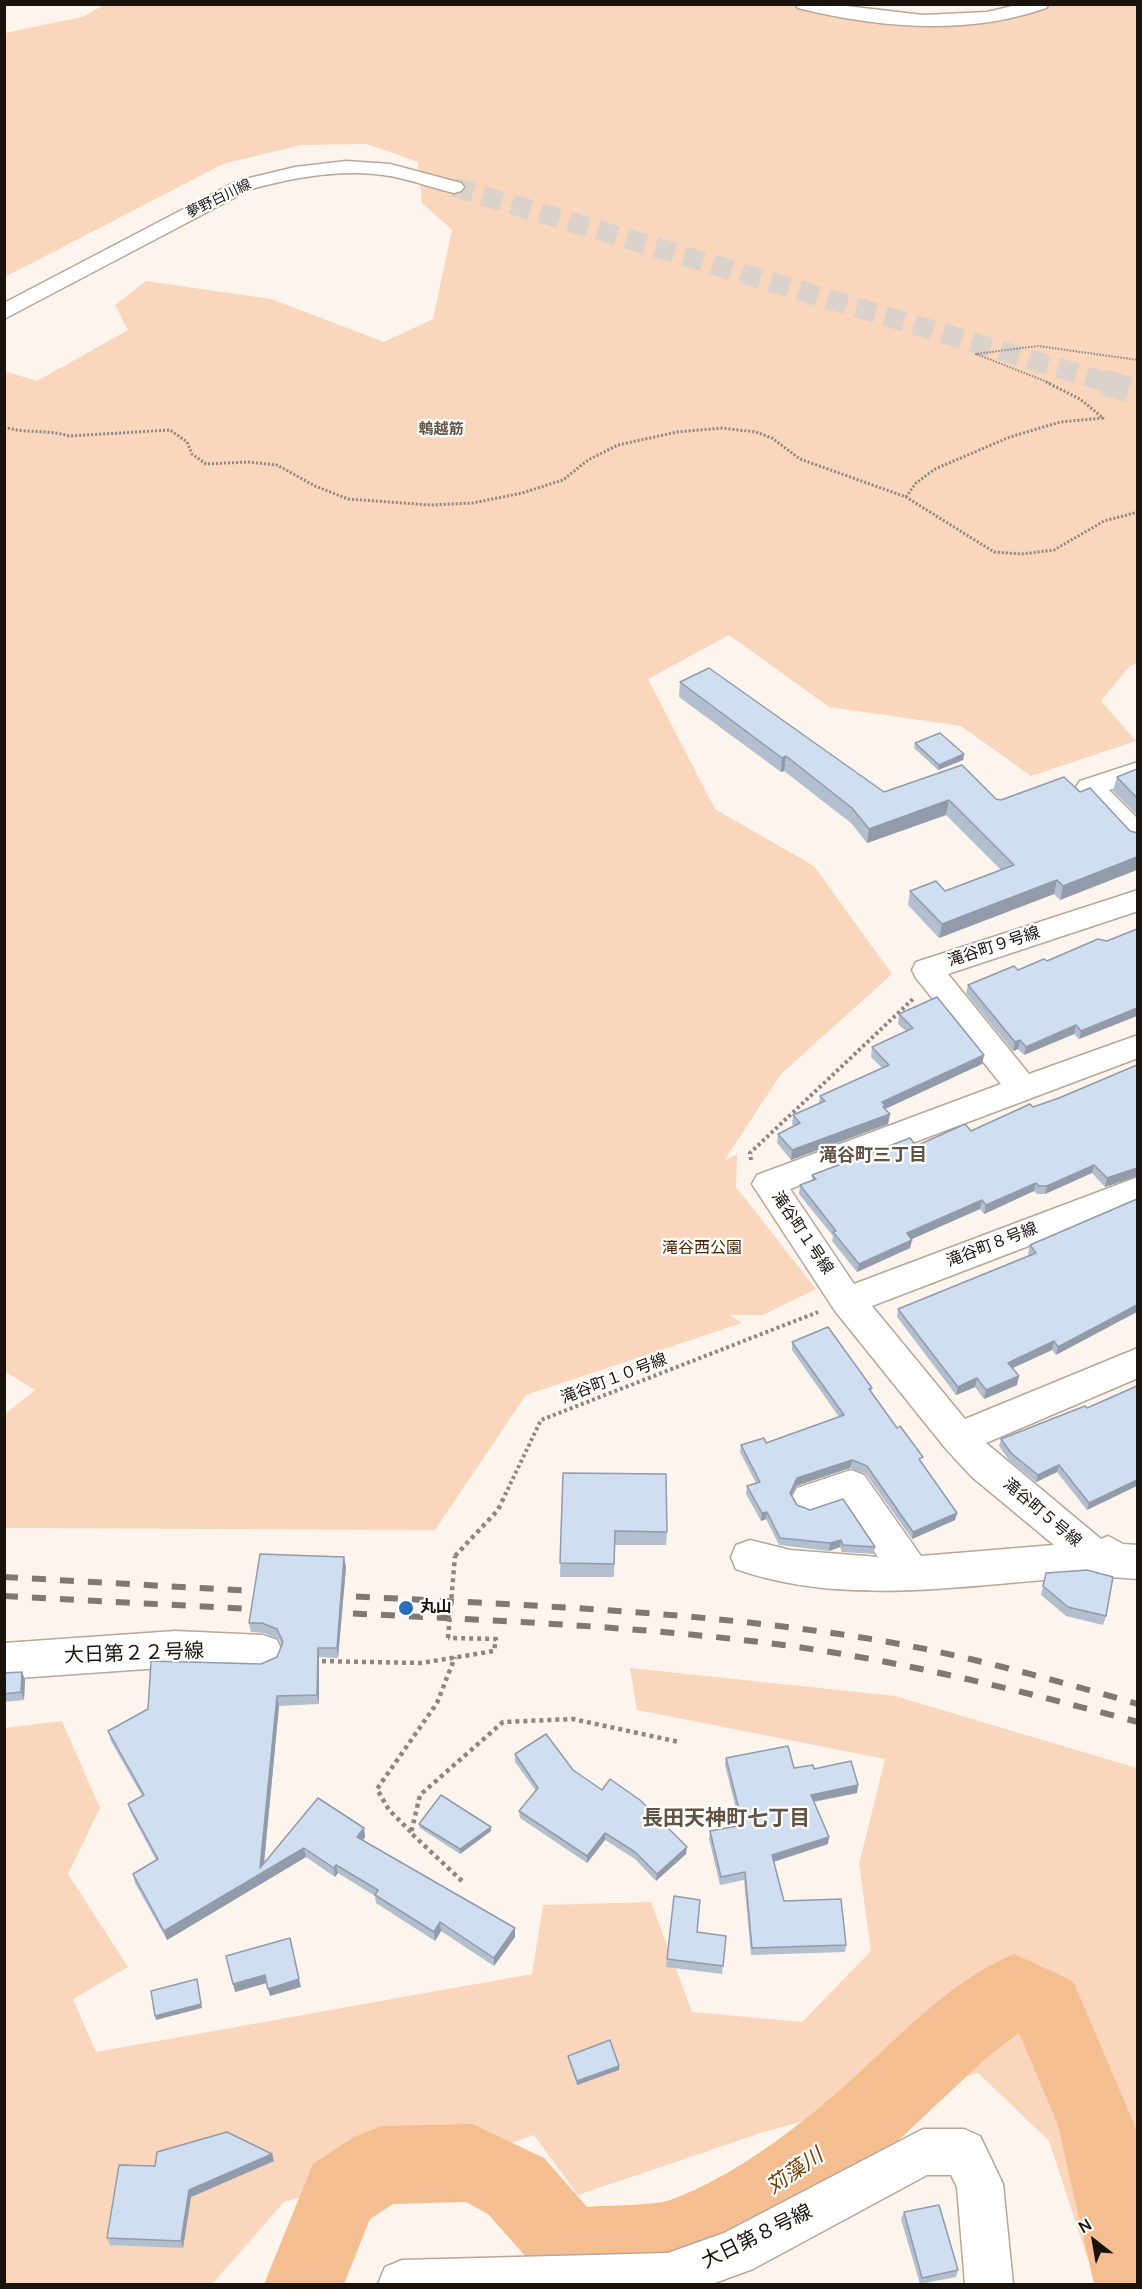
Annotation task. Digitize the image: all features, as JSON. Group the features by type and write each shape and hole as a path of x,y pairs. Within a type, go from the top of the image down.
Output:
{"street":[{"path":"804,4 851,13 967,20 1026,11 1040,4"},
{"name":"夢野白川線","path":"4,312 243,185 279,175 308,169 360,167 383,169 454,187"},
{"path":"1137,771 1090,787 1137,837"},
{"name":"滝谷町９号線","path":"1023,1089 927,970 1137,900"},
{"name":"滝谷町１号線","path":"959,1438 847,1301 769,1184 1137,1046"},
{"name":"滝谷町８号線","path":"847,1301 1137,1190"},
{"path":"959,1438 1137,1362"},
{"name":"滝谷町５号線","path":"959,1438 985,1466 1096,1558 1137,1562"},
{"path":"810,1499 851,1486 912,1574"},
{"path":"750,1557 786,1567 912,1574 1096,1558 1137,1540"},
{"name":"大日第２２号線","path":"4,1660 175,1649 263,1653"},
{"name":"大日第８号線","path":"402,2284 668,2277 736,2252 923,2152 964,2152 980,2184 989,2284"}],"path":[{"path":"906,497 925,474 1011,437 1060,423 1103,418 1099,411 1061,389 976,354 1031,344 1059,346 1137,360"},
{"path":"4,427 17,431 53,431 69,436 170,430 187,442 192,454 206,464 247,462 277,465 315,486 348,499 430,505 474,503 522,493 563,480 588,460 618,445 677,432 722,428 756,432 772,438 800,459 906,497 993,552 1022,554 1054,550 1104,521 1137,512"},
{"path":"769,1184 753,1176 750,1153 925,988 927,970"},
{"name":"滝谷町１０号線","path":"455,1657 494,1651 496,1640 448,1638 455,1556 498,1510 541,1420 847,1301"},
{"path":"263,1653 282,1660 421,1663 455,1657"},
{"path":"455,1657 437,1703 376,1789 389,1810 462,1881"},
{"path":"411,1833 420,1795 503,1722 573,1719 679,1742"}],"green space":[{"name":"滝谷西公園","path":"826,4 910,17 982,18 1011,5 1137,5 1137,663 1129,667 1101,701 1136,741 1031,776 961,726 829,707 729,635 648,679 715,809 814,866 892,974 781,1074 724,1161 737,1154 736,1187 816,1289 763,1315 730,1315 742,1323 526,1395 435,1530 5,1528 5,1414 35,1390 4,1371 4,371 37,381 128,330 115,305 146,281 271,299 384,342 433,319 452,230 422,203 418,162 367,144 301,145 223,164 5,277 5,33 82,17 104,5"},
{"path":"630,1668 895,1696 1137,1768 1137,2284 1115,2284 1088,2260 1049,2141 978,2073 764,2132 578,2195 534,2135 420,2176 285,2201 212,2284 5,2284 4,1728 62,1721 100,1808 68,1874 128,1967 73,1999 96,2052 532,1974 543,1905 651,1902 692,2012 802,2022 871,1951 859,1864 885,1759 637,1710"}],"building":[{"path":"709,668 884,792 962,765 996,799 1001,800 1064,777 1080,792 1090,788 1130,831 1137,833 1137,857 1063,886 1057,880 942,924 910,891 936,881 945,891 1014,865 949,800 869,829 852,808 786,756 782,758 680,682"},
{"path":"940,733 964,754 939,765 915,743"},
{"path":"1137,769 1137,798 1117,777"},
{"path":"1137,929 1137,1008 1081,1031 1076,1025 1026,1047 1020,1040 1015,1042 968,985 1014,966 1018,970 1044,959 1047,961 1098,939 1107,941"},
{"path":"937,997 984,1055 882,1102 885,1106 883,1107 890,1114 792,1150 778,1134 800,1123 793,1115 825,1101 820,1096 889,1065 872,1047 913,1028 899,1014"},
{"path":"1137,1065 1137,1168 1107,1178 1094,1165 1047,1186 1039,1186 1036,1183 986,1205 982,1200 907,1233 912,1240 859,1264 800,1185 816,1179 812,1175 910,1138 916,1146 965,1124 971,1131 1030,1104 1033,1107 1059,1098"},
{"path":"1137,1199 1137,1305 1058,1347 1054,1341 1008,1363 1019,1376 986,1390 977,1378 958,1387 898,1309 1036,1253 1030,1245"},
{"path":"828,1327 872,1388 869,1389 897,1428 900,1426 923,1457 919,1459 957,1513 913,1532 867,1466 852,1460 797,1478 790,1493 797,1505 810,1510 843,1499 875,1547 843,1545 841,1540 830,1543 780,1538 767,1512 762,1513 747,1486 760,1482 741,1445 764,1438 766,1443 844,1415 792,1342"},
{"path":"1137,1386 1137,1480 1089,1503 1059,1465 1038,1475 1011,1453 1001,1439 1085,1406 1087,1408"},
{"path":"563,1473 666,1474 667,1532 615,1531 614,1564 560,1563"},
{"path":"260,1554 344,1557 337,1648 318,1648 317,1695 277,1696 260,1868 318,1798 364,1828 357,1837 515,1928 494,1958 440,1922 434,1932 375,1895 378,1890 336,1865 334,1868 304,1848 164,1931 133,1874 158,1859 128,1804 144,1795 108,1731 148,1709 151,1661 261,1664 277,1657 283,1642 277,1629 262,1623 249,1623"},
{"path":"1087,1570 1113,1577 1106,1616 1068,1607 1043,1586 1046,1573"},
{"path":"22,1672 21,1692 4,1694 4,1673"},
{"path":"546,1734 573,1770 602,1790 610,1779 640,1800 687,1847 657,1874 635,1852 605,1833 587,1856 519,1811 538,1788 515,1754"},
{"path":"788,1746 794,1768 813,1765 814,1769 851,1761 858,1785 811,1795 829,1837 772,1855 784,1901 841,1899 846,1945 752,1948 745,1872 721,1877 710,1831 743,1825 726,1758"},
{"path":"441,1795 491,1827 460,1849 419,1824"},
{"path":"674,1896 700,1900 697,1932 726,1936 723,1966 667,1959"},
{"path":"290,1938 299,1979 268,1989 265,1975 233,1984 226,1956"},
{"path":"197,1979 201,2004 155,2016 151,1991"},
{"path":"610,2040 619,2066 577,2081 568,2056"},
{"path":"227,2132 272,2154 189,2190 181,2241 107,2238 119,2165 155,2166 157,2152"},
{"path":"939,2205 958,2270 922,2278 904,2212"}],"waterway":[{"name":"苅藻川","path":"304,2284 341,2192 382,2165 472,2163 516,2186 571,2248 678,2239 782,2185 860,2124 958,2032 1014,1991 1047,2007 1097,2125 1134,2284"}],"tunnel":[{"path":"454,187 1109,383"},
{"path":"1104,382 1138,392"}],"railway":[{"path":"4,1577 271,1592"},
{"path":"328,1595 676,1615 814,1631 883,1641 979,1661 1138,1704"},
{"path":"4,1596 269,1610"},
{"path":"325,1612 612,1628 783,1645 917,1668 1138,1722"}],"place":[{"name":"丸山","path":"406,1608"}],"district":[{"name":"鵯越筋","path":"441,430"},
{"name":"滝谷町三丁目","path":"873,1156"},
{"name":"長田天神町七丁目","path":"726,1819"}]}
